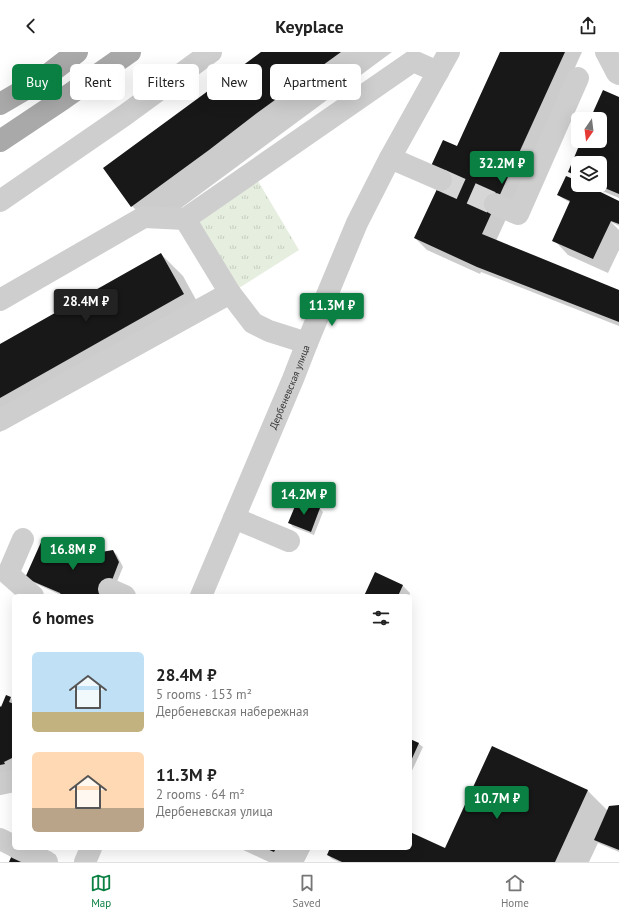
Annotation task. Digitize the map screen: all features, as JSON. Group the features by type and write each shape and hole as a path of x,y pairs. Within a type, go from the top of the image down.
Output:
{"main road":[{"path":"0,104 41,80 77,52"},
{"path":"0,142 63,100 130,52"}],"street":[{"name":"Дербеневская улица","path":"202,594 357,223 390,158 449,52"},
{"path":"606,52 617,74 619,74"},
{"path":"0,201 125,115 209,53"},
{"path":"0,300 144,217 185,219 413,61 438,72"},
{"path":"495,204 518,214 578,78"},
{"path":"390,158 440,180"},
{"path":"185,219 230,293 253,323 269,331 307,343"},
{"path":"0,420 230,293"},
{"path":"234,518 289,541"},
{"path":"23,539 8,574 31,594"},
{"path":"0,784 12,781"},
{"path":"0,840 12,845"},
{"path":"21,850 47,862"},
{"path":"84,862 90,850"}],"green space":[{"path":"258,181 299,250 239,288 197,222"}],"building":[{"path":"261,52 341,52 324,64 270,64 270,100 275,100 131,207 103,168 196,100 199,100 199,98 207,92 207,100 262,100 262,64 245,64"},
{"path":"500,52 565,52 482,234 619,290 619,322 477,267 414,238 445,172 431,166 443,140 457,146"},
{"path":"603,90 619,97 619,194 607,189 607,156 575,156 578,148 607,148 607,112 593,112"},
{"path":"571,165 571,173 568,172"},
{"path":"566,176 571,178 571,192 600,192 619,201 619,224 611,221 593,259 552,241 570,201 557,195"},
{"path":"161,253 184,294 0,398 0,344"},
{"path":"298,499 320,508 311,532 288,523"},
{"path":"42,540 78,556 113,550 119,562 107,594 61,594 25,578"},
{"path":"375,572 403,585 399,594 365,594"},
{"path":"6,695 11,697 9,702 12,703 12,758 4,762 5,764 0,765 0,706 1,707"},
{"path":"412,740 419,743 412,759"},
{"path":"492,746 588,790 555,862 342,862 327,855 329,850 412,850 412,833 445,848"},
{"path":"619,805 619,850 594,840 609,806"},
{"path":"12,855 29,862 9,862"}],"tunnel":[{"path":"441,180 495,204"}]}
